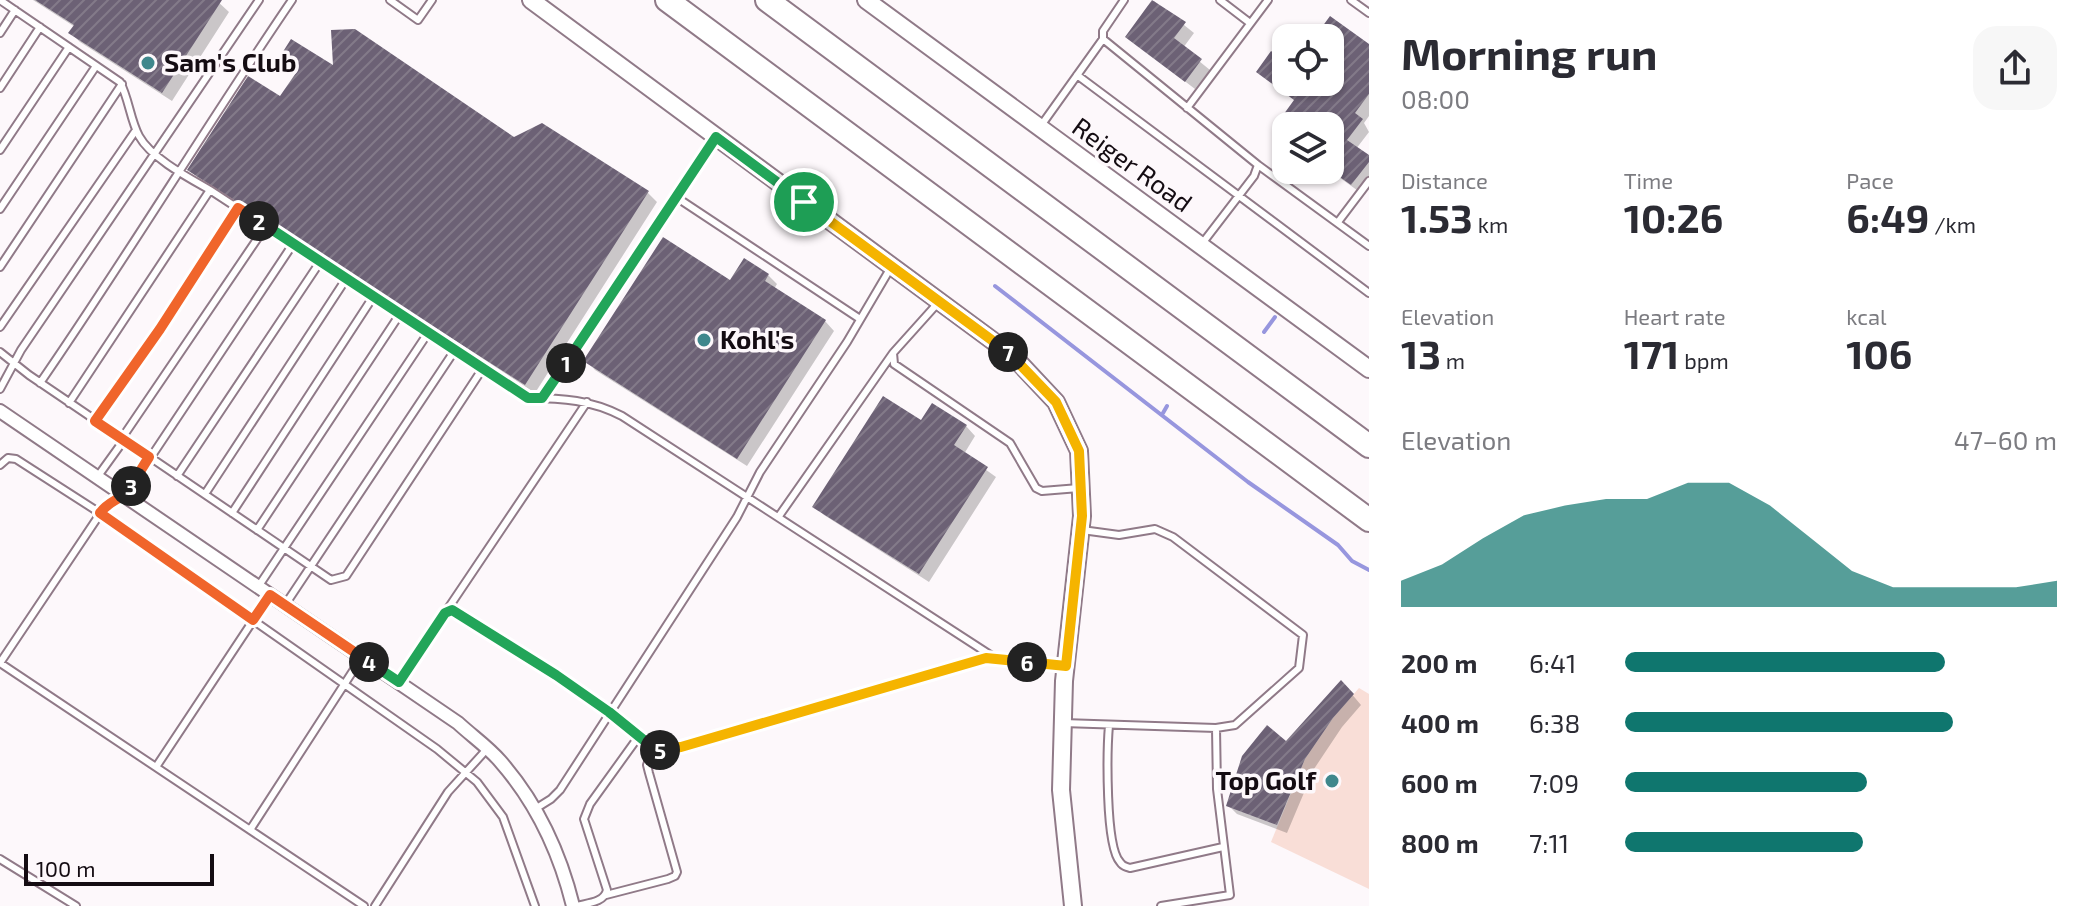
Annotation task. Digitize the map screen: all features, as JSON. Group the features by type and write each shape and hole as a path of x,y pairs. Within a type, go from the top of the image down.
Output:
{"highway":[{"path":"667,0 1369,520"},
{"path":"767,0 1369,446"}],"street":[{"path":"531,0 1012,355 1056,402 1079,451 1080,530 1066,666 1061,790 1073,906"},
{"name":"Reiger Road","path":"866,0 1369,369"},
{"path":"0,411 458,723 499,759 534,809 552,844 574,906"}],"lane":[{"path":"0,0 122,84 140,139 180,173 528,398 577,399 622,416 995,658"},
{"path":"0,389 15,362 259,0"},
{"path":"40,383 292,0"},
{"path":"390,0 418,20 432,0"},
{"path":"1040,127 1103,39 1107,23 1124,0"},
{"path":"1220,0 1250,23"},
{"path":"1187,108 1268,0"},
{"path":"1351,0 1369,13"},
{"path":"0,33 15,10"},
{"path":"0,88 40,27"},
{"path":"1103,39 1258,165 1369,246"},
{"path":"0,150 69,47"},
{"path":"0,209 96,66"},
{"path":"1077,75 1369,293"},
{"path":"0,267 122,84"},
{"path":"0,327 136,130"},
{"path":"542,398 716,137"},
{"path":"1201,245 1254,176 1258,165"},
{"path":"1338,222 1369,181"},
{"path":"69,403 210,190"},
{"path":"676,197 860,319"},
{"path":"95,421 160,329 238,208"},
{"path":"97,477 266,226"},
{"path":"293,244 125,496 106,505 100,513 0,663 364,906"},
{"path":"177,476 320,262"},
{"path":"534,809 560,790 737,517 760,472 847,342 891,266"},
{"path":"205,494 346,279"},
{"path":"232,513 373,297"},
{"path":"779,516 893,353 939,301"},
{"path":"257,530 400,314"},
{"path":"258,587 428,333"},
{"path":"285,605 455,350"},
{"path":"0,352 95,421 331,580 346,576 483,368"},
{"path":"893,353 894,364 1010,443 1036,488 1042,491 1080,487"},
{"path":"399,682 587,402"},
{"path":"0,465 8,458 16,459 100,513 437,749 477,782 503,817 535,906"},
{"path":"1063,723 1216,728 1235,725 1299,668 1303,635 1173,537 1155,529 1119,535 1080,530"},
{"path":"156,767 270,595"},
{"path":"445,613 452,610 459,612 609,712 653,747 667,750 978,660 995,658 1066,666"},
{"path":"250,830 362,657"},
{"path":"1109,725 1108,811 1117,859 1122,865 1130,868 1223,847"},
{"path":"1161,906 1230,895 1217,789 1216,728"},
{"path":"606,895 584,819 590,804 639,736"},
{"path":"574,906 668,879 677,872 647,765 653,747"},
{"path":"375,906 448,792 487,749"},
{"path":"0,859 76,906"}],"shaded area":[{"name":"Top Golf","path":"1359,688 1369,694 1369,889 1271,842 1305,759 1333,718"}],"building":[{"name":"Sam's Club","path":"35,0 222,0 162,93 68,33 74,25"},
{"path":"1152,0 1186,22 1174,38 1202,59 1185,82 1125,37"},
{"path":"1330,16 1341,24 1324,24"},
{"path":"1344,26 1369,44 1369,94 1355,113 1363,119 1347,140 1369,155 1369,162 1351,185 1344,180 1344,112 1285,112 1294,100 1289,96 1344,96"},
{"path":"355,29 514,137 542,123 649,191 525,385 187,170 248,76 280,96 298,70 279,58 291,39 333,65 331,30"},
{"path":"1272,52 1272,84 1256,72"},
{"name":"Kohl's","path":"663,237 730,280 744,258 769,274 765,281 826,320 737,459 583,361"},
{"path":"883,396 921,420 932,403 967,425 954,445 988,467 919,574 812,507"},
{"path":"1341,680 1354,694 1305,759 1277,825 1226,806 1242,756 1267,725 1286,741"}],"waterway":[{"path":"995,286 1248,482 1338,545 1352,561 1369,570"},
{"path":"1264,332 1275,317"},
{"path":"1163,413 1167,406"}],"place":[{"name":"Sam's Club","path":"148,63"},
{"name":"Kohl's","path":"704,340"},
{"name":"Top Golf","path":"1332,781"}],"route":[{"path":"716,137 804,202 1012,355 1056,402 1079,451 1082,516 1066,666 986,658 681,747 658,750 556,675 459,612 452,610 445,613 399,682 270,595 253,620 100,513 106,505 125,496 149,457 95,421 160,329 238,208 528,398 542,398 716,137"}]}
